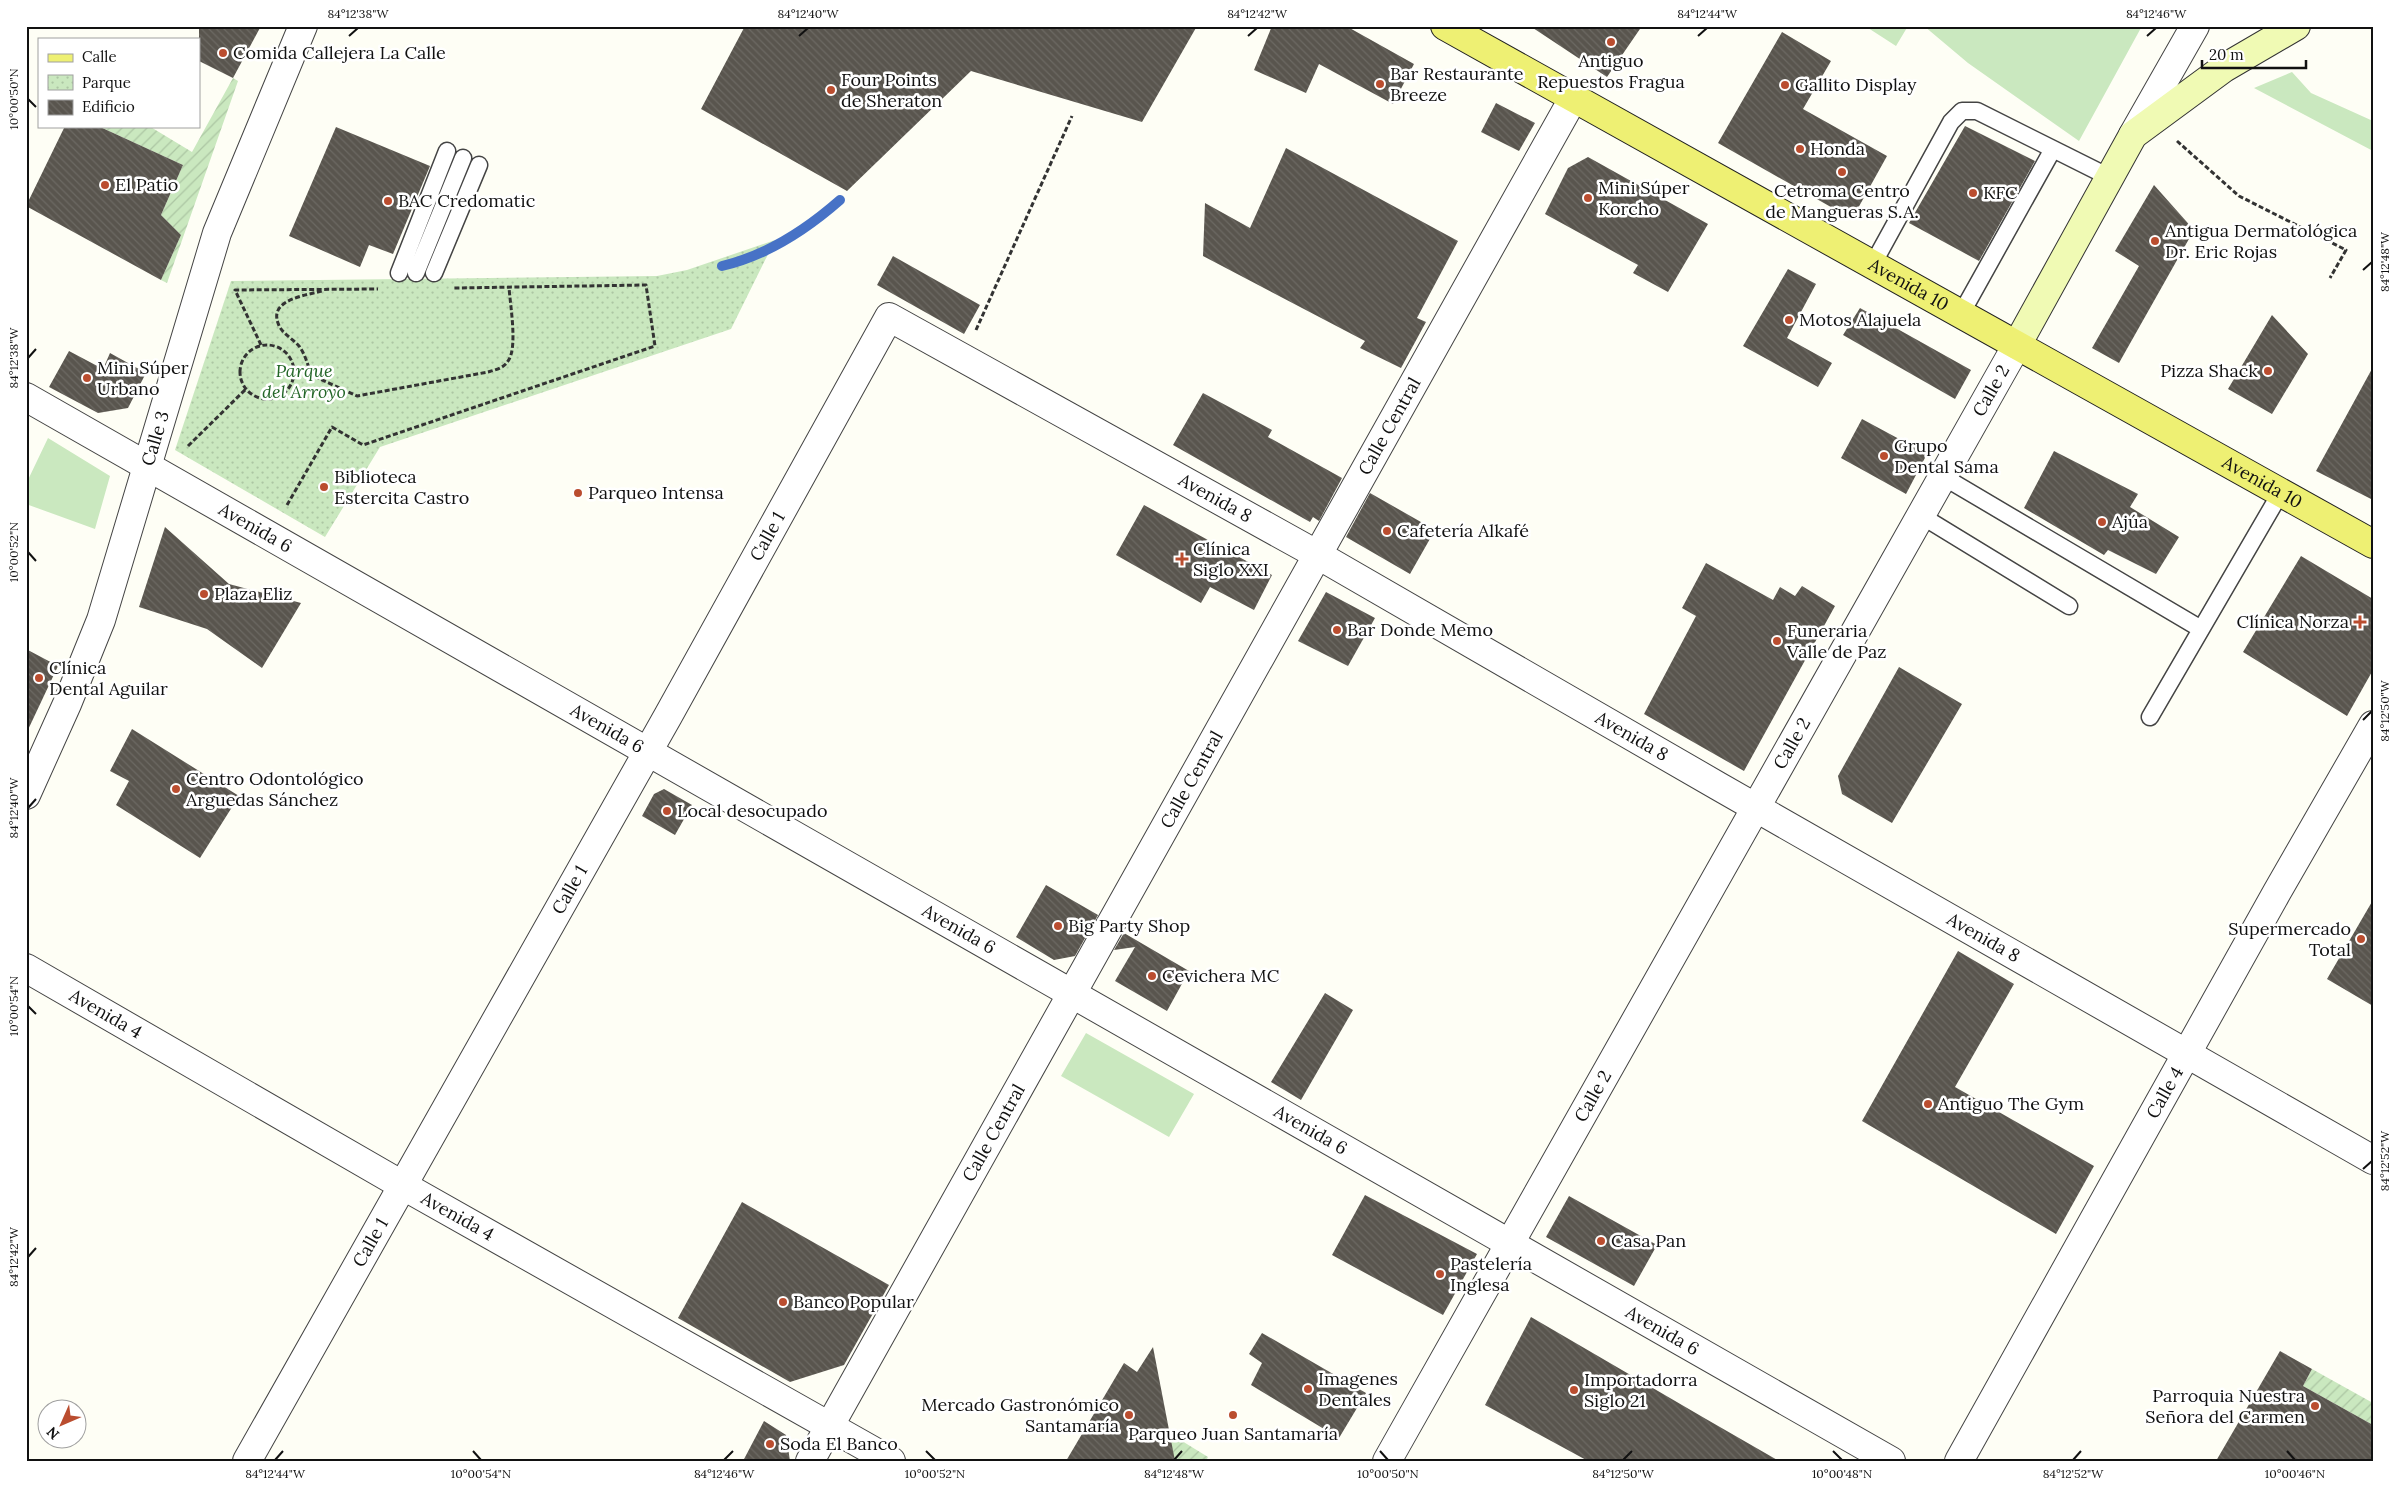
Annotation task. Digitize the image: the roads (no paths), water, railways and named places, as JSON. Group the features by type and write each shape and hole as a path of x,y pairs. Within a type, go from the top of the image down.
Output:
{"main road":[{"name":"Avenida 10","path":"1445,26 2373,544"},
{"path":"2143,128 2224,68 2296,26"},
{"name":"Calle 2","path":"2017,345 2109,177 2143,128"}],"street":[{"name":"Calle 3","path":"26,795 68,704 101,620 217,233 303,26"},
{"name":"Calle 2","path":"2143,128 2195,26"},
{"name":"Calle Central","path":"810,1461 1574,98"},
{"name":"Avenida 8","path":"889,317 1318,554 1756,808 2373,1160"},
{"name":"Calle 1","path":"247,1461 648,751 889,317"},
{"name":"Calle 2","path":"1387,1461 2017,345"},
{"name":"Avenida 6","path":"26,397 1510,1241 1891,1461"},
{"name":"Calle 4","path":"1959,1461 2277,892 2373,725"},
{"name":"Avenida 4","path":"26,968 402,1185 891,1461"}],"lane":[{"path":"1873,264 1951,122 1962,111 1977,111 2109,177"},
{"path":"1961,314 2053,149"},
{"path":"399,273 447,151"},
{"path":"416,273 463,158"},
{"path":"434,273 479,165"},
{"path":"1942,476 2201,629"},
{"path":"2150,717 2281,492"},
{"path":"1920,514 2069,606"}],"waterway":[{"path":"722,266 754,256 785,240 814,221 840,200"}],"place":[{"name":"Antiguo Repuestos Fragua","path":"1611,42"},
{"name":"Comida Callejera La Calle","path":"223,53"},
{"name":"Bar Restaurante Breeze","path":"1380,84"},
{"name":"Gallito Display","path":"1785,85"},
{"name":"Four Points de Sheraton","path":"831,90"},
{"name":"Honda","path":"1800,149"},
{"name":"Cetroma Centro de Mangueras S.A.","path":"1842,172"},
{"name":"El Patio","path":"105,185"},
{"name":"KFC","path":"1973,193"},
{"name":"Mini Súper Korcho","path":"1588,198"},
{"name":"BAC Credomatic","path":"388,201"},
{"name":"Antigua Dermatológica Dr. Eric Rojas","path":"2155,241"},
{"name":"Motos Alajuela","path":"1789,320"},
{"name":"Pizza Shack","path":"2268,371"},
{"name":"Mini Súper Urbano","path":"87,378"},
{"name":"Grupo Dental Sama","path":"1884,456"},
{"name":"Biblioteca Estercita Castro","path":"324,487"},
{"name":"Parqueo Intensa","path":"578,493"},
{"name":"Ajúa","path":"2102,522"},
{"name":"Cafetería Alkafé","path":"1387,531"},
{"name":"Clínica Siglo XXI","path":"1182,559"},
{"name":"Plaza Eliz","path":"204,594"},
{"name":"Clínica Norza","path":"2360,622"},
{"name":"Bar Donde Memo","path":"1337,630"},
{"name":"Funeraria Valle de Paz","path":"1777,641"},
{"name":"Clínica Dental Aguilar","path":"39,678"},
{"name":"Centro Odontológico Arguedas Sánchez","path":"176,789"},
{"name":"Local desocupado","path":"667,811"},
{"name":"Big Party Shop","path":"1058,926"},
{"name":"Supermercado Total","path":"2361,939"},
{"name":"Cevichera MC","path":"1152,976"},
{"name":"Antiguo The Gym","path":"1928,1104"},
{"name":"Casa Pan","path":"1601,1241"},
{"name":"Pastelería Inglesa","path":"1440,1274"},
{"name":"Banco Popular","path":"783,1302"},
{"name":"Imagenes Dentales","path":"1308,1389"},
{"name":"Importadorra Siglo 21","path":"1574,1390"},
{"name":"Parroquia Nuestra Señora del Carmen","path":"2315,1406"},
{"name":"Mercado Gastronómico Santamaría","path":"1129,1415"},
{"name":"Parqueo Juan Santamaría","path":"1233,1415"},
{"name":"Soda El Banco","path":"770,1444"}],"park label":[{"name":"Parque del Arroyo","path":"304,381"}]}
